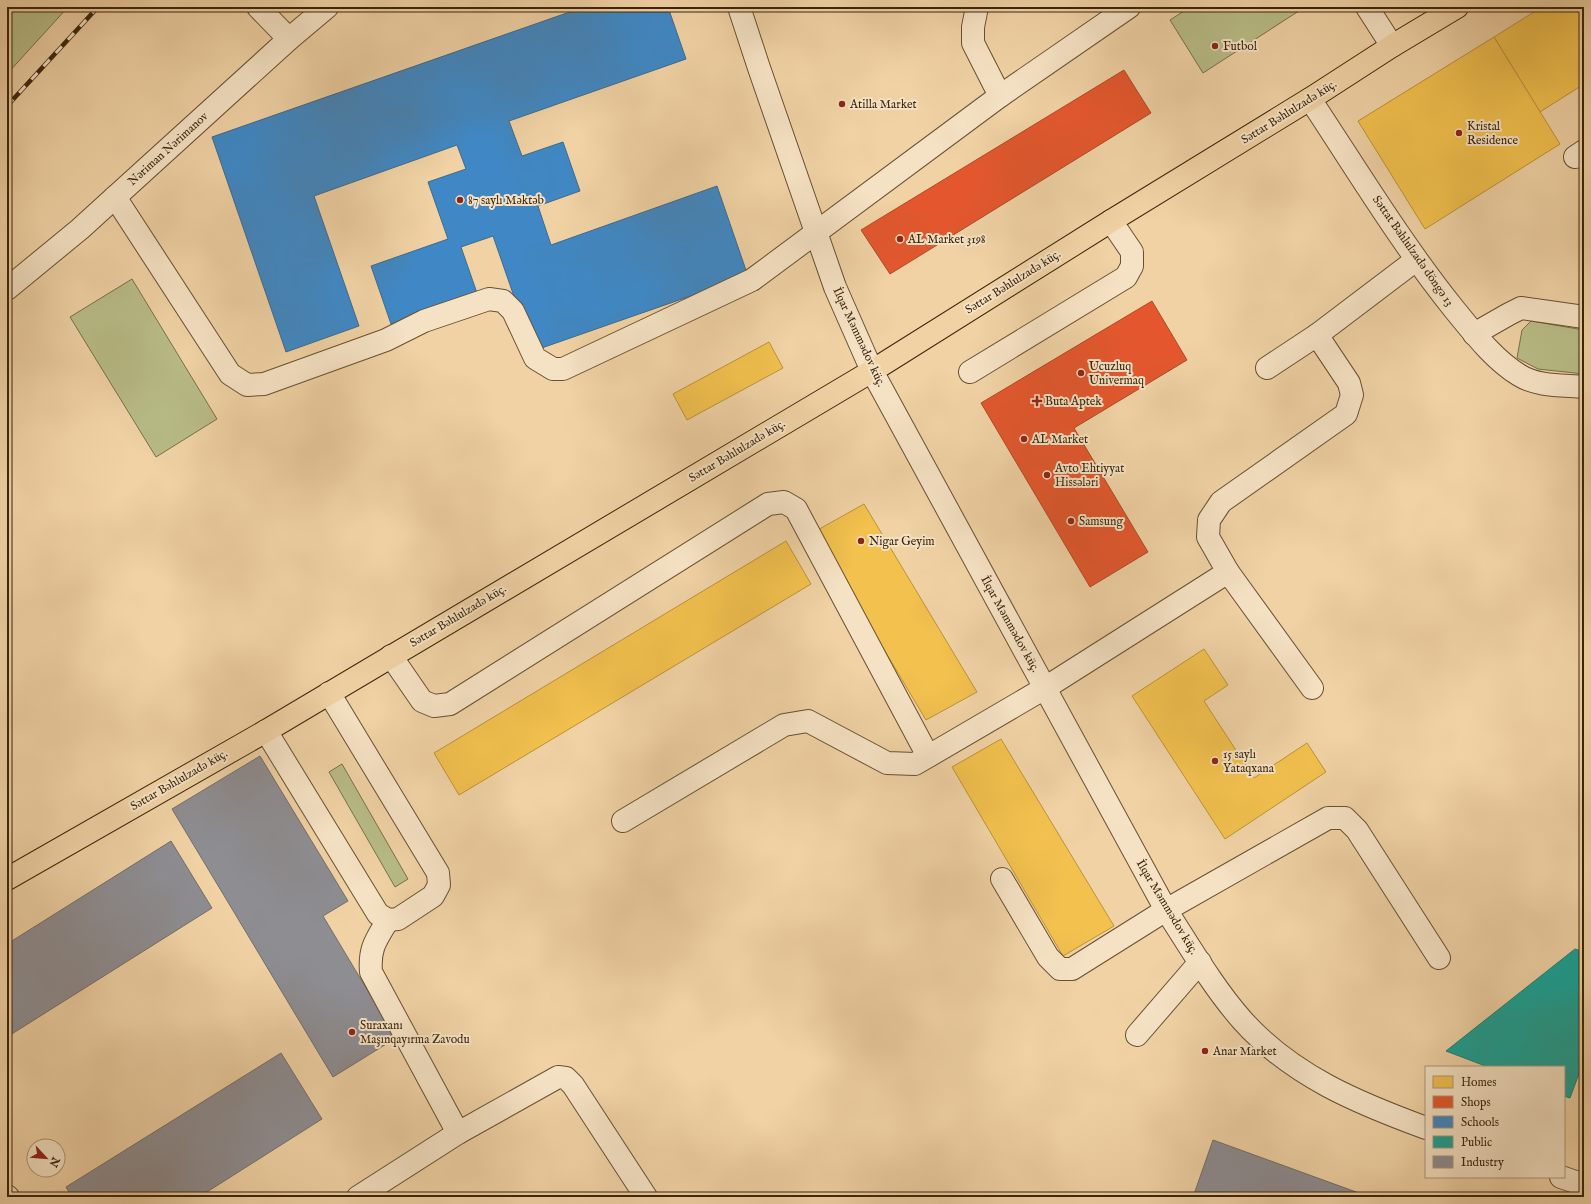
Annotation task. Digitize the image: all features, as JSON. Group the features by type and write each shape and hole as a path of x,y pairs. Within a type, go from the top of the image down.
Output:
{"main road":[{"name":"Səttar Bəhlulzadə küç.","path":"7,879 266,731 872,371 1111,221 1310,99 1392,46 1457,7"}],"street":[{"path":"258,7 289,39"},
{"name":"Nəriman Nərimanov","path":"7,290 80,229 289,39 327,7"},
{"name":"İlqar Məmmədov küç.","path":"739,7 835,287 872,371 1166,910 1220,992 1242,1020 1263,1041 1308,1075 1337,1091 1372,1108 1425,1128"},
{"path":"977,7 973,27 973,43 1000,96"},
{"path":"115,198 230,374 247,385 264,384 379,343 424,321 489,299 503,301 513,311 535,358 553,369 563,369 752,280 1000,96 1129,7"},
{"path":"1367,7 1392,46"},
{"name":"Səttat Bəhlulzadə döngə 13","path":"1310,99 1416,260 1474,334 1499,359 1520,376 1537,383 1584,387"},
{"path":"970,372 1126,277 1132,266 1132,252 1111,221"},
{"path":"1267,368 1317,335 1416,260"},
{"path":"1474,334 1521,308 1584,317"},
{"path":"1312,688 1228,572 1208,537 1209,520 1221,502 1346,414 1352,395 1349,383 1317,335"},
{"path":"391,656 422,701 434,706 450,704 768,504 784,502 796,509 928,756"},
{"path":"623,821 784,725 808,721 887,763 915,764 1045,688 1228,572"},
{"path":"266,731 378,914 388,920 398,919 433,896 439,885 438,873 329,693"},
{"path":"1002,878 1048,957 1060,969 1072,969 1166,910 1328,818 1345,818 1357,830 1438,958"},
{"path":"388,920 373,945 370,958 371,972 458,1133"},
{"path":"1137,1035 1200,962"},
{"path":"358,1197 458,1133 558,1077 566,1078 572,1084 646,1197"},
{"path":"1564,1178 1584,1185"}],"green space":[{"path":"7,7 68,7 7,74"},
{"name":"Futbol","path":"1190,7 1305,7 1203,73 1170,20"},
{"path":"132,279 217,419 156,457 70,317"},
{"path":"1531,321 1584,330 1584,374 1538,369 1517,358 1522,330"},
{"path":"342,764 408,879 395,887 329,772"}],"building: Homes":[{"path":"1542,7 1584,7 1584,84 1540,112 1494,37"},
{"name":"Kristal Residence","path":"1494,37 1560,144 1425,229 1358,121"},
{"path":"769,342 783,368 687,420 673,394"},
{"path":"864,504 977,692 926,720 814,532"},
{"path":"786,541 811,584 459,795 434,753"},
{"path":"1204,649 1228,685 1204,701 1254,778 1307,743 1326,772 1225,839 1132,696"},
{"path":"1001,739 1114,926 1063,956 952,767"}],"building: Shops":[{"path":"1124,70 1151,113 890,274 861,230"},
{"path":"1152,301 1187,360 1074,428 1148,552 1090,587 981,403"}],"building: Schools":[{"path":"584,7 668,7 686,59 509,121 522,156 563,142 580,191 538,206 551,245 717,186 748,276 533,351 493,236 461,247 477,293 391,324 371,266 448,239 428,182 466,169 457,145 314,196 359,326 286,352 212,137"}],"building: Public":[{"path":"1575,949 1584,952 1584,1060 1570,1098 1565,1096 1565,1066 1485,1066 1446,1051"}],"building: Industry":[{"path":"260,756 348,901 323,916 396,1038 333,1077 172,809"},
{"path":"171,841 212,908 7,1037 7,944"},
{"path":"281,1053 322,1119 199,1197 72,1197 66,1187"},
{"path":"1213,1140 1370,1197 1193,1197"}],"railway":[{"path":"7,106 98,7"}],"place":[{"name":"Futbol","path":"1215,46"},
{"name":"Atilla Market","path":"842,104"},
{"name":"Kristal Residence","path":"1459,133"},
{"name":"87 saylı Məktəb","path":"460,200"},
{"name":"AL Market 3198","path":"900,239"},
{"name":"Ucuzluq Univermaq","path":"1081,373"},
{"name":"Buta Aptek","path":"1037,401"},
{"name":"AL Market","path":"1024,439"},
{"name":"Avto Ehtiyyat Hissələri","path":"1047,475"},
{"name":"Samsung","path":"1071,521"},
{"name":"Nigar Geyim","path":"861,541"},
{"name":"15 saylı Yataqxana","path":"1215,761"},
{"name":"Suraxanı Maşınqayırma Zavodu","path":"352,1032"},
{"name":"Anar Market","path":"1205,1051"}]}
